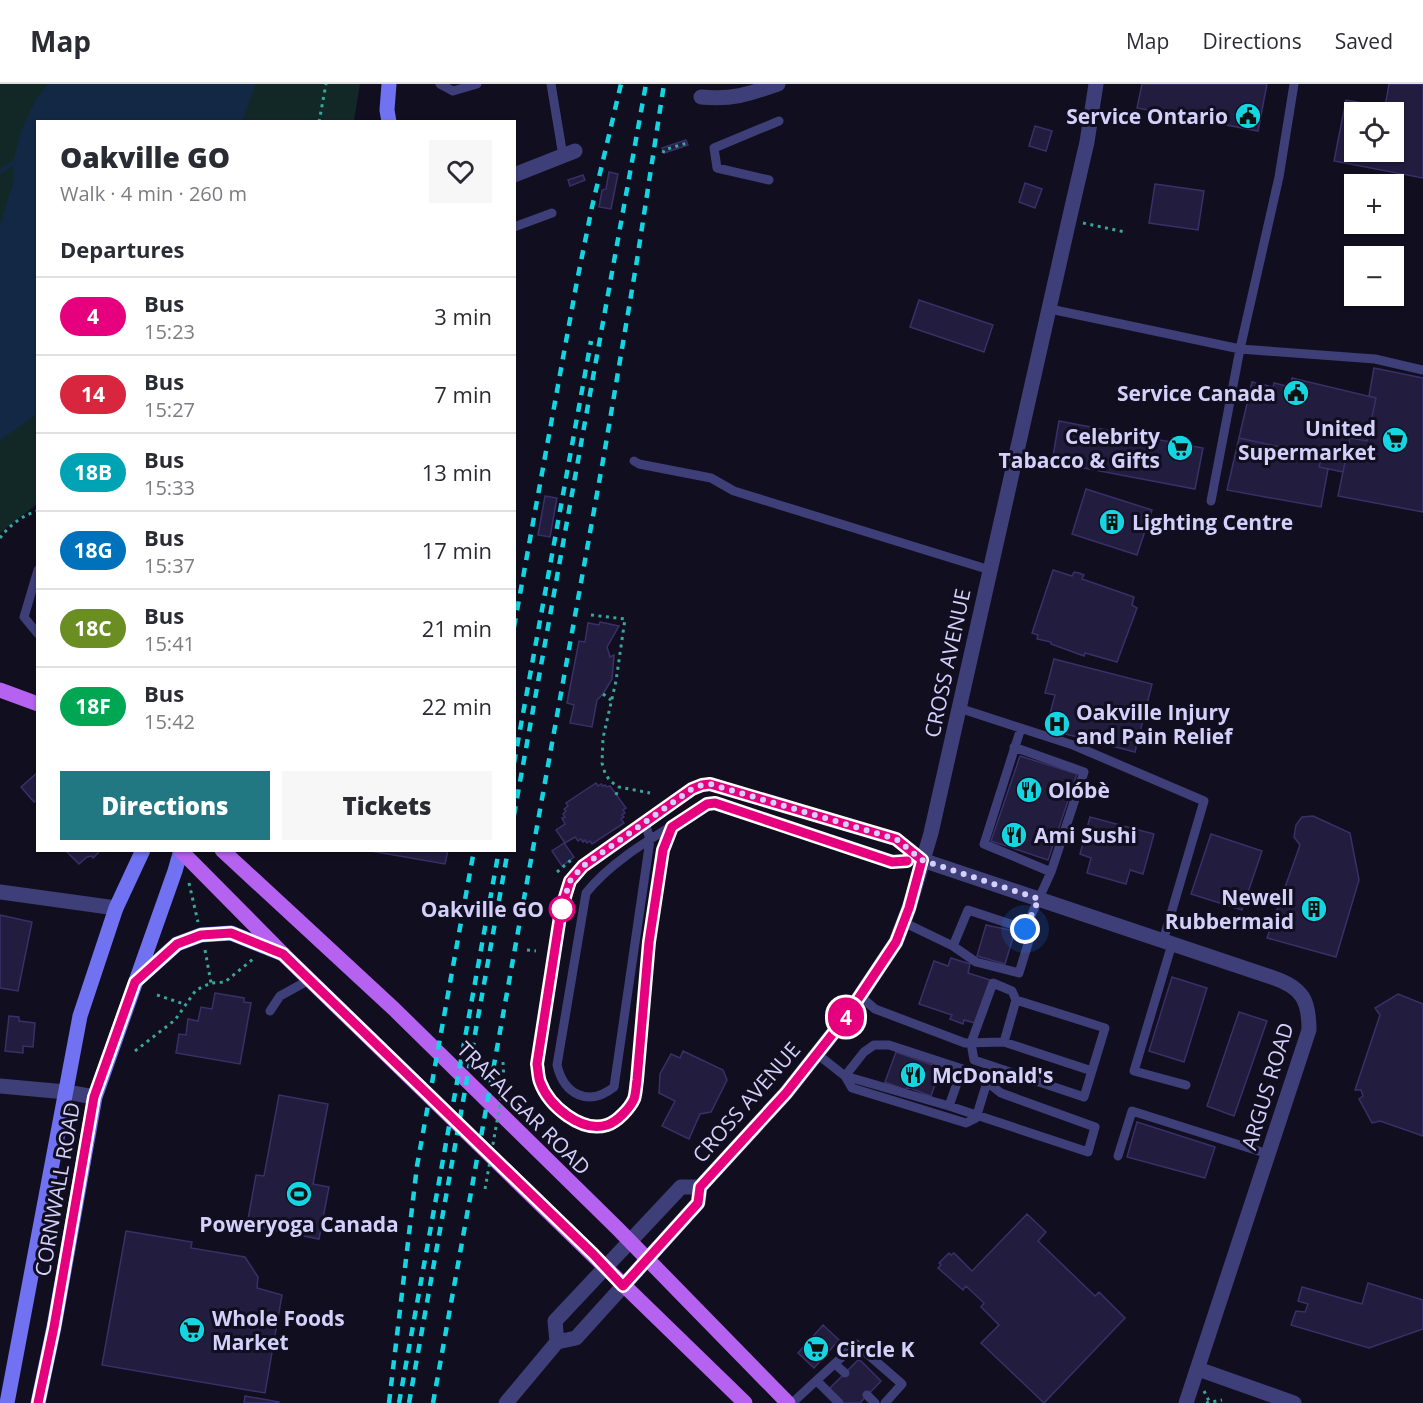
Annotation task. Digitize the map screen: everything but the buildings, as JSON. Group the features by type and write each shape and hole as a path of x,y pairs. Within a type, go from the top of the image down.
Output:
{"main road":[{"path":"385,118 389,84"},
{"path":"0,690 36,703"},
{"name":"CORNWALL ROAD","path":"7,1403 80,1016 117,908 142,852"},
{"name":"CORNWALL ROAD","path":"38,1403 54,1327 94,1097 175,872 180,852"},
{"path":"181,852 309,980 745,1403"},
{"name":"TRAFALGAR ROAD","path":"224,852 394,1009 790,1403"},
{"path":"135,982 177,944 201,935 231,933 283,954"}],"street":[{"path":"701,97 720,99 740,97 778,84"},
{"name":"CROSS AVENUE","path":"700,1187 681,1187 555,1321 557,1342 576,1338 698,1203 700,1187 786,1093 860,996 896,942 931,833 1070,220 1087,142 1096,84"},
{"path":"516,174 569,154"},
{"name":"ARGUS ROAD","path":"922,860 1287,982 1297,989 1305,1001 1309,1012 1310,1030 1186,1403"},
{"path":"0,892 117,908"},
{"path":"0,1086 94,1097"},
{"path":"506,1403 557,1342"},
{"path":"1198,1369 1294,1403"}],"lane":[{"path":"440,84 453,91 477,84"},
{"path":"548,84 569,154"},
{"path":"1211,501 1240,349 1279,177 1294,84"},
{"path":"769,180 717,168 714,148 779,121"},
{"path":"516,226 552,213"},
{"path":"1050,309 1240,349 1375,359 1423,370"},
{"path":"634,461 639,464 711,478 734,491 990,570"},
{"path":"36,577 24,617 36,632"},
{"path":"959,708 1073,746 1204,801 1134,1071 1186,1085"},
{"path":"1021,728 984,844 1051,872"},
{"path":"1014,747 1084,772 1051,872 1025,929"},
{"path":"672,827 663,850 649,942 634,1098 618,1119 608,1125 590,1125 571,1118 552,1103 540,1082 537,1064 561,910 570,881 583,866 692,789 710,784 896,839 922,860"},
{"path":"645,822 650,840 614,1087 604,1095 587,1097 574,1093 565,1084 559,1075 557,1065 586,893 599,876 650,840 707,804 715,803 892,862 922,860"},
{"path":"903,922 953,946 976,962 1019,973 1032,931 968,910 953,946"},
{"path":"270,1011 280,996 309,980"},
{"path":"1004,1041 1016,1000 1012,991 993,983 971,1043 974,1060 1084,1096 1105,1028 1016,1000"},
{"path":"860,996 875,1009 895,1018 965,1043 1004,1041 1092,1071"},
{"path":"874,1045 889,1045 981,1075 1001,1093 1095,1127 1088,1152 977,1115 845,1076 864,1052 874,1045"},
{"path":"817,1054 845,1076 852,1088 966,1123 976,1118 987,1082"},
{"path":"948,1106 962,1069"},
{"path":"1118,1156 1132,1111 1268,1154"},
{"path":"790,1403 856,1344 902,1384 885,1403"},
{"path":"835,1364 845,1373"},
{"path":"817,1381 839,1403"},
{"path":"867,1395 876,1403"}],"path":[{"path":"319,120 326,84"},
{"path":"663,153 664,150 687,143"},
{"path":"1070,220 1125,232"},
{"path":"0,538 9,527 36,512"},
{"path":"591,615 625,619 603,738 602,763 605,773 610,781 619,787 650,793"},
{"path":"603,694 611,701"},
{"path":"616,795 619,787"},
{"path":"189,883 199,928"},
{"path":"204,946 211,983"},
{"path":"527,950 536,951"},
{"path":"135,1051 175,1020 184,1004 196,990 211,983 225,982 255,957"},
{"path":"157,995 184,1004"},
{"path":"484,1189 504,1082 503,1062"},
{"path":"1206,1403 1222,1400"}],"green space":[{"path":"0,84 360,84 354,120 36,120 36,505 0,533"}],"water":[{"path":"48,84 256,84 242,120 36,120 36,415 0,440 0,225 13,183 13,163 21,131 36,99"}],"waterway":[{"path":"0,172 13,163"}],"railway":[{"path":"516,616 577,281 621,84"},
{"path":"516,804 646,84"},
{"path":"433,1403 604,455 664,84"},
{"path":"516,752 591,341"},
{"path":"389,1403 417,1166 474,852"},
{"path":"399,1403 499,852"},
{"path":"409,1403 508,852"}],"bus line":[{"name":"4","path":"38,1403 54,1327 94,1097 135,982 177,944 201,935 231,933 283,954 593,1254 623,1286 698,1203 700,1187 786,1093 846,1017 896,942 909,908 922,860 896,839 710,784 692,789 583,866 570,881 561,910 537,1064 540,1082 552,1103 571,1118 590,1125 608,1125 618,1119 634,1098 649,942 663,850 672,827 707,804 715,803 892,862 907,861"}],"place":[{"name":"Service Ontario","path":"1248,116"},
{"name":"Service Canada","path":"1296,393"},
{"name":"United Supermarket","path":"1395,440"},
{"name":"Celebrity Tabacco & Gifts","path":"1180,448"},
{"name":"Lighting Centre","path":"1112,522"},
{"name":"Oakville Injury and Pain Relief","path":"1057,724"},
{"name":"Olóbè","path":"1029,790"},
{"name":"Ami Sushi","path":"1014,835"},
{"name":"Oakville GO","path":"562,909"},
{"name":"Newell Rubbermaid","path":"1314,909"},
{"name":"McDonald's","path":"913,1075"},
{"name":"Poweryoga Canada","path":"299,1194"},
{"name":"Whole Foods Market","path":"192,1330"},
{"name":"Circle K","path":"816,1349"}],"route":[{"path":"562,909 570,881 583,866 692,789 710,784 896,839 922,860 1039,899 1025,929"}]}
